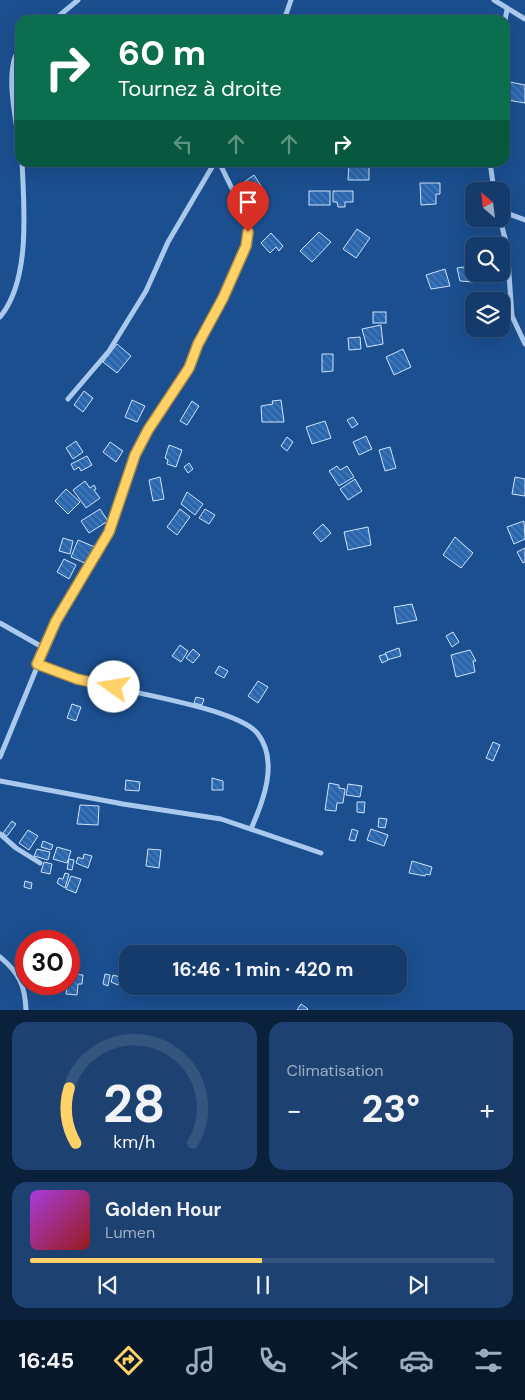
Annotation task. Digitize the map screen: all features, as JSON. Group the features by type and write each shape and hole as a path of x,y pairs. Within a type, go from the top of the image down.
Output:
{"street":[{"path":"60,15 78,0"},
{"path":"286,15 291,0"},
{"path":"494,0 507,10 525,19"},
{"path":"506,15 507,10"},
{"path":"15,59 11,78 15,109"},
{"path":"0,317 16,285 22,254 25,220 22,167"},
{"path":"68,399 115,342 146,291 168,242 211,167"},
{"path":"0,757 56,621 109,532 135,455 148,430 189,368 198,344 223,298 246,246 248,232 242,209 221,167"},
{"path":"491,167 493,182"},
{"path":"510,214 525,220"},
{"path":"502,228 507,246 512,316 525,344"},
{"path":"0,624 44,648"},
{"path":"37,664 77,679 200,708 241,720 258,734 264,747 268,779 265,798 251,829"},
{"path":"0,780 123,804 221,819 321,852"},
{"path":"0,834 16,848 40,863"},
{"path":"0,957 10,966 24,986 26,1010"}],"building":[{"path":"510,82 525,85 525,103 510,100"},
{"path":"349,167 369,167 369,180 348,180"},
{"path":"254,175 265,192 248,203 237,187"},
{"path":"420,183 440,183 440,194 436,194 436,204 421,205"},
{"path":"309,191 330,191 330,205 309,205"},
{"path":"333,191 353,191 353,202 345,202 345,207 338,207 337,202 333,202"},
{"path":"357,229 370,238 356,258 343,249"},
{"path":"319,232 331,242 312,262 300,251"},
{"path":"271,233 283,246 279,251 276,247 270,253 261,243"},
{"path":"465,267 465,281 460,281 457,268"},
{"path":"445,269 450,286 431,289 426,275"},
{"path":"373,312 386,312 386,323 373,323"},
{"path":"381,325 383,344 367,347 362,329"},
{"path":"360,337 361,349 349,350 348,338"},
{"path":"117,344 131,356 117,373 103,362"},
{"path":"403,349 411,367 394,375 386,357"},
{"path":"322,354 333,354 333,371 322,372"},
{"path":"84,391 93,398 83,412 74,405"},
{"path":"132,400 145,406 137,422 125,417"},
{"path":"281,400 284,422 262,422 261,406 273,404 272,401"},
{"path":"192,401 199,406 187,425 180,421"},
{"path":"353,417 358,424 352,428 347,420"},
{"path":"325,421 331,438 312,444 306,427"},
{"path":"366,436 372,449 359,455 353,442"},
{"path":"287,437 293,442 287,451 281,446"},
{"path":"76,441 83,452 73,459 66,448"},
{"path":"110,442 123,451 116,462 103,452"},
{"path":"169,445 182,450 176,467 167,464 168,460 165,458"},
{"path":"390,447 396,468 385,471 379,450"},
{"path":"87,456 92,465 81,471 79,467 74,470 71,464"},
{"path":"189,463 193,469 188,473 184,467"},
{"path":"337,466 340,470 347,466 354,477 339,486 329,471"},
{"path":"160,477 164,499 153,501 149,480"},
{"path":"515,477 525,479 525,496 512,494"},
{"path":"355,479 362,491 348,500 340,489"},
{"path":"85,481 90,488 94,485 96,489 94,490 100,498 86,508 73,490"},
{"path":"66,489 80,502 68,514 55,501"},
{"path":"187,492 203,504 195,515 181,504"},
{"path":"100,509 108,521 89,533 81,521"},
{"path":"180,509 190,517 177,535 167,527"},
{"path":"205,509 215,515 209,524 199,518"},
{"path":"524,521 525,539 514,544 507,527"},
{"path":"323,524 331,533 321,542 313,533"},
{"path":"368,527 371,545 348,550 344,532"},
{"path":"455,537 473,553 461,568 443,555"},
{"path":"63,538 73,541 70,554 59,551"},
{"path":"78,540 95,547 87,564 71,557"},
{"path":"525,548 525,562 523,563 517,552"},
{"path":"64,559 76,565 69,579 57,572"},
{"path":"412,604 417,620 397,624 394,607"},
{"path":"453,632 459,642 452,647 446,636"},
{"path":"180,645 188,651 181,662 172,656"},
{"path":"399,648 401,656 387,660 385,653"},
{"path":"193,649 200,655 193,663 186,658"},
{"path":"470,650 476,661 473,661 475,672 456,677 451,655"},
{"path":"386,654 388,660 382,663 379,656"},
{"path":"219,666 228,671 224,678 215,673"},
{"path":"258,681 268,687 258,703 248,696"},
{"path":"196,697 204,699 202,705 194,703"},
{"path":"72,704 81,707 76,721 67,718"},
{"path":"493,742 500,745 493,761 486,758"},
{"path":"212,778 223,781 223,790 212,790"},
{"path":"126,780 140,782 139,791 125,790"},
{"path":"329,783 339,785 339,788 345,789 343,803 337,803 336,811 325,810"},
{"path":"348,784 362,786 360,797 346,795"},
{"path":"357,802 365,802 364,813 357,812"},
{"path":"80,805 99,806 98,825 77,824"},
{"path":"379,818 387,819 385,828 378,827"},
{"path":"12,821 16,824 7,836 3,833"},
{"path":"352,829 358,831 355,841 349,840"},
{"path":"371,829 388,835 384,846 367,840"},
{"path":"28,830 38,836 29,850 19,843"},
{"path":"43,841 53,845 51,850 41,847"},
{"path":"57,847 71,851 67,863 53,859"},
{"path":"37,849 50,852 48,860 34,856"},
{"path":"148,849 161,850 159,868 146,866"},
{"path":"84,854 92,856 88,868 76,863 78,857 83,859"},
{"path":"69,859 74,860 72,870 67,869"},
{"path":"412,861 432,867 430,875 409,873"},
{"path":"44,862 52,864 50,874 41,872"},
{"path":"65,873 69,874 65,888 57,883 59,878 63,879"},
{"path":"71,876 81,879 76,893 66,889"},
{"path":"25,881 32,883 31,889 24,887"},
{"path":"105,974 110,975 108,986 103,984"},
{"path":"80,975 83,975 82,984 80,984"},
{"path":"113,975 119,977 118,985 111,982"},
{"path":"301,1004 308,1009 297,1010"}],"route":[{"path":"114,687 77,679 37,664 56,621 109,532 135,455 148,430 189,368 198,344 223,298 246,246 248,232"}]}
